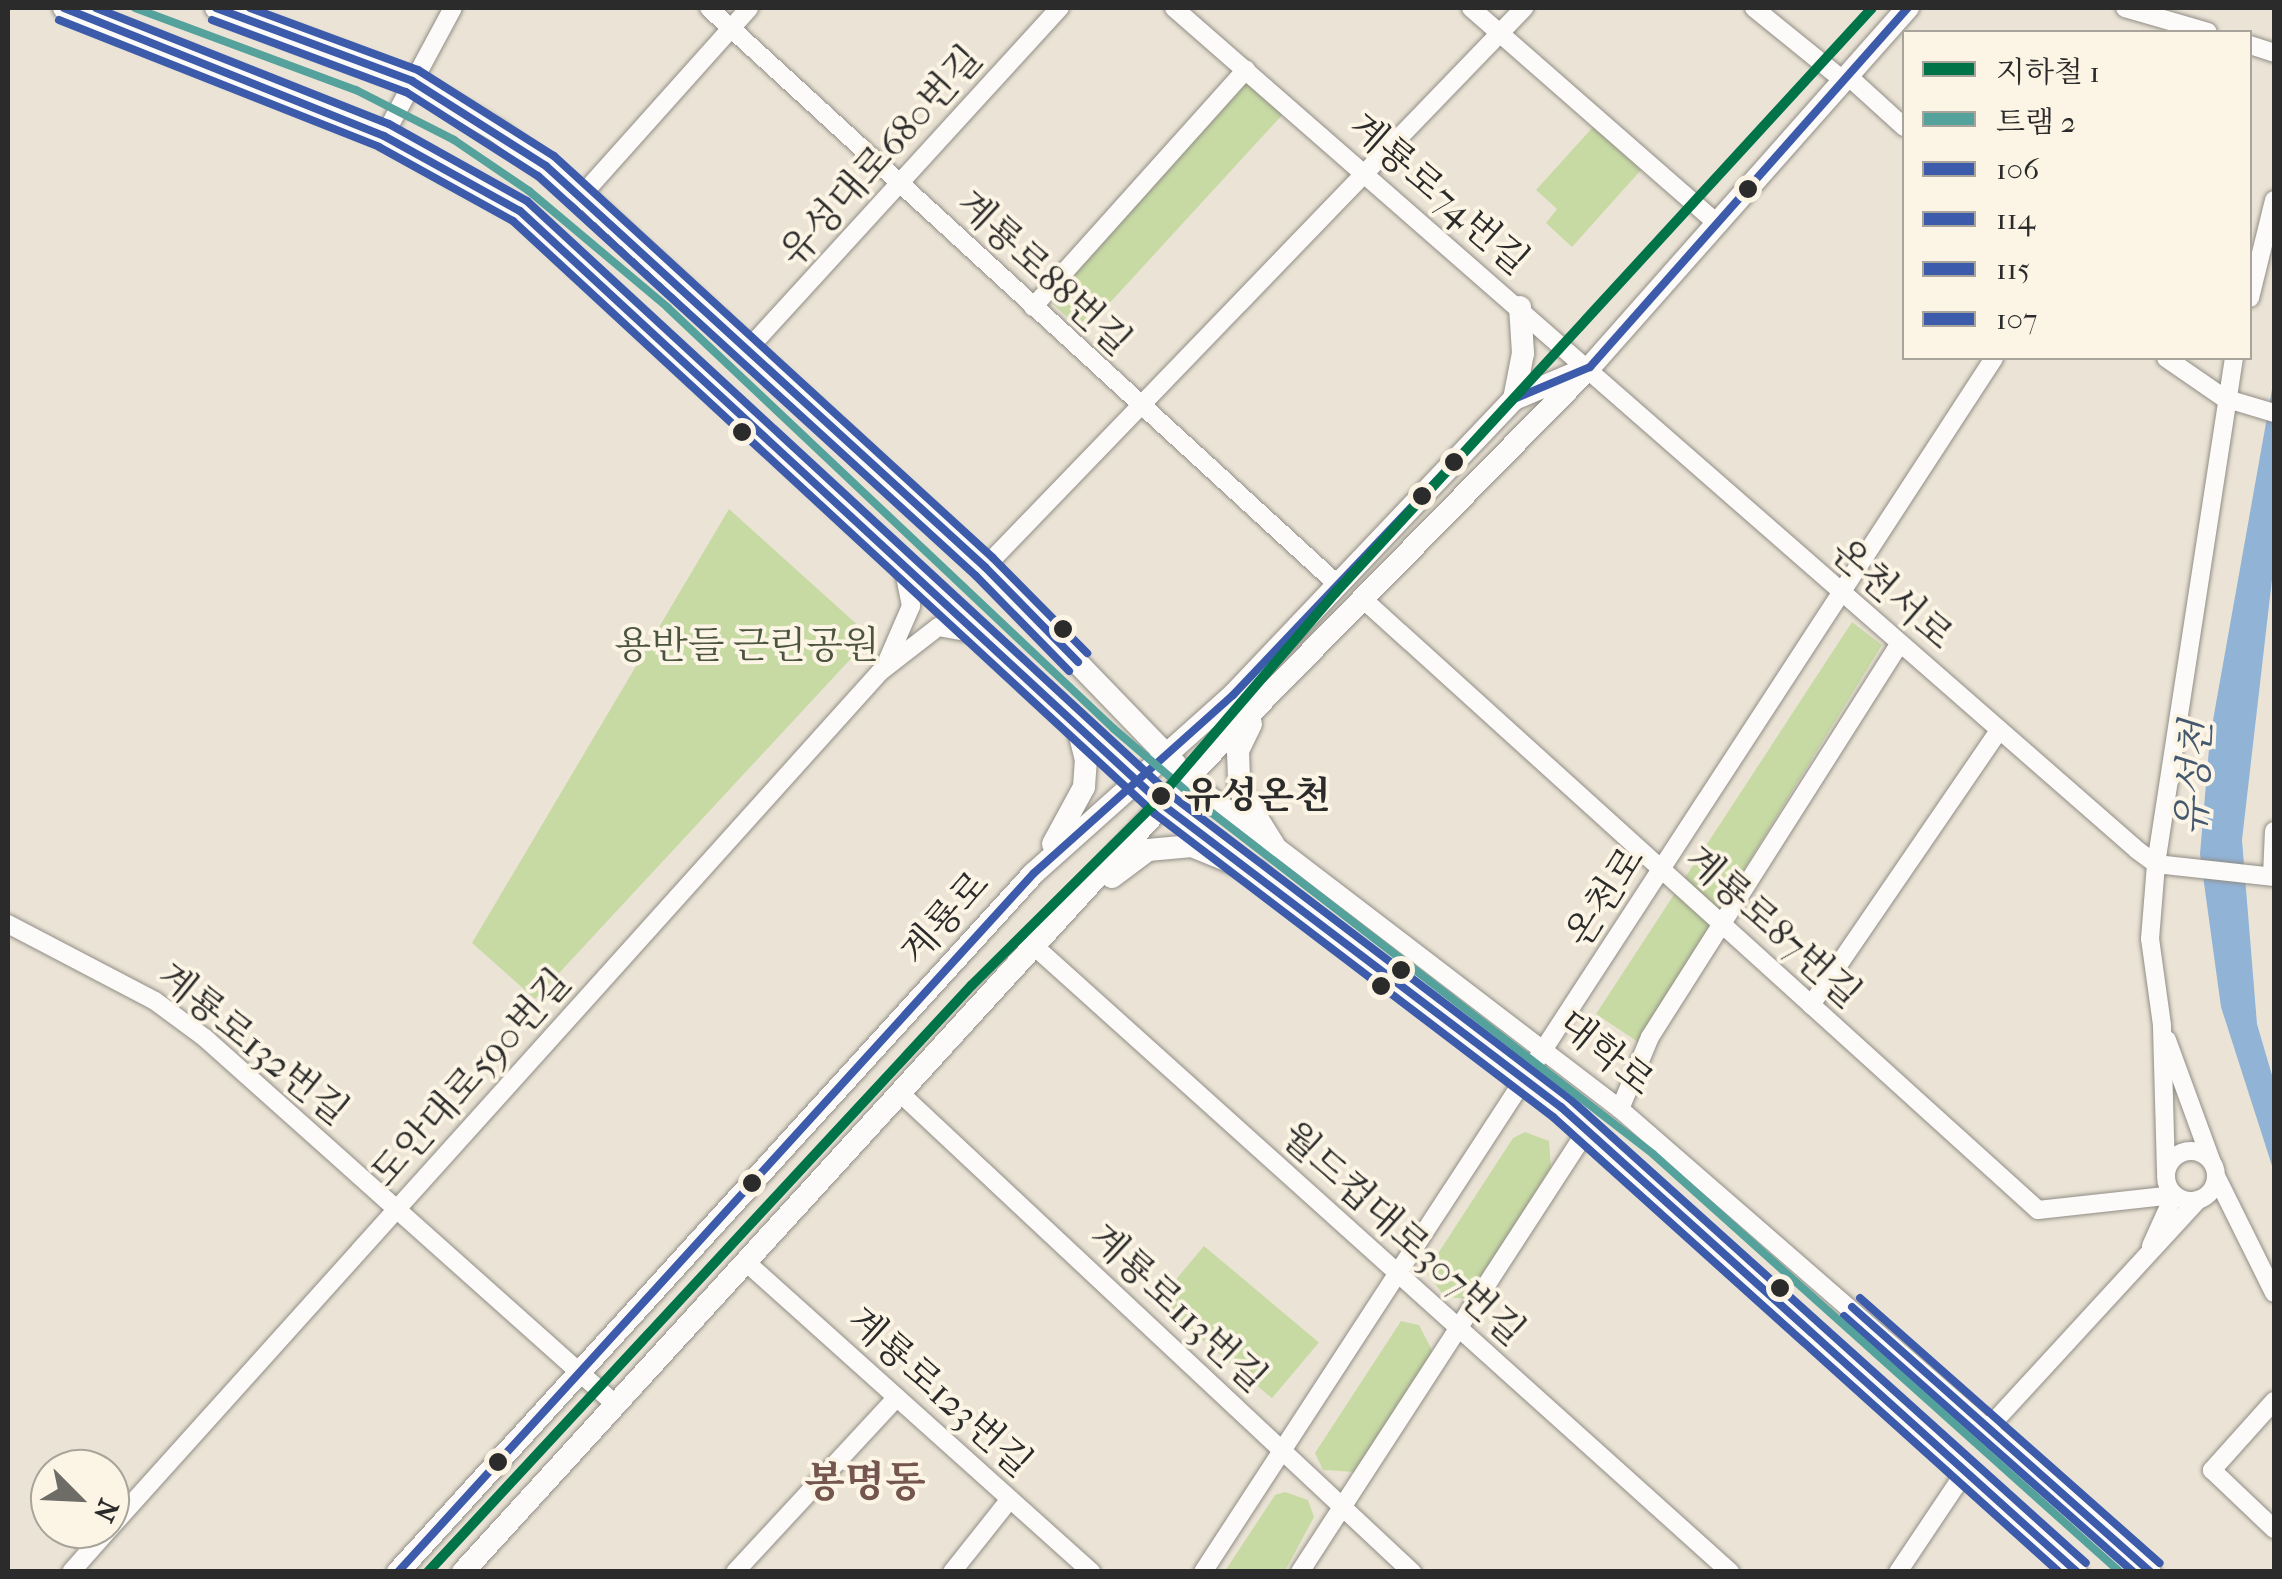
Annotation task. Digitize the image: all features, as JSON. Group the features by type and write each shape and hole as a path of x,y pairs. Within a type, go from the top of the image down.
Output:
{"main road":[{"name":"대학로","path":"64,8 384,136 520,211 1162,805"},
{"name":"대학로","path":"216,8 412,81 497,131 582,194 985,567 1187,778"},
{"name":"계룡로","path":"463,1572 1187,778 1254,716 1590,367 1908,8"},
{"path":"1514,399 1523,353 1520,307"},
{"name":"계룡로","path":"407,1569 580,1371 1034,873 1164,752 1233,695 1514,399 1590,367"},
{"path":"1254,716 1236,767 1240,789 1274,845"},
{"path":"1034,873 1084,787 1086,760 1076,722"},
{"path":"1075,900 1148,850 1167,847 1212,851 1258,874"}],"street":[{"path":"384,136 453,8"},
{"name":"계룡로88번길","path":"709,8 1337,584"},
{"path":"582,194 749,8"},
{"name":"유성대로680번길","path":"749,348 1060,8"},
{"name":"계룡로74번길","path":"1174,8 1590,367"},
{"path":"1471,8 1718,224"},
{"path":"985,567 1137,403 1367,174 1524,8"},
{"path":"1754,8 1902,125"},
{"path":"2125,8 2201,30"},
{"path":"1033,308 1246,70"},
{"path":"2252,290 2274,200"},
{"name":"온천로","path":"1203,1572 1993,360"},
{"path":"2169,360 2224,398 2274,413"},
{"path":"2152,1246 2174,1194 2166,1171 2162,1025 2150,939 2156,864 2224,398 2234,360"},
{"name":"온천서로","path":"1590,367 1841,595 2156,864"},
{"path":"880,672 911,606 902,561"},
{"name":"계룡로87번길","path":"1364,600 2038,1210 2174,1194"},
{"path":"880,672 938,627 984,637"},
{"path":"1620,1109 1650,1038 1898,644"},
{"name":"도안대로590번길","path":"130,1507 880,672"},
{"path":"1812,1005 1998,730"},
{"name":"대학로","path":"1187,778 1620,1109 1991,1425 2152,1572"},
{"name":"대학로","path":"1162,805 1526,1078 2078,1572"},
{"path":"2156,864 2274,876 2274,831"},
{"name":"계룡로132번길","path":"8,924 155,1001 232,1060 616,1405"},
{"name":"월드컵대로307번길","path":"1033,945 1730,1572"},
{"path":"2162,1025 2213,1167 2209,1200 2274,1293"},
{"name":"계룡로113번길","path":"900,1092 1412,1572"},
{"path":"1300,1572 1587,1130"},
{"path":"2166,1171 2181,1152 2197,1151 2213,1167"},
{"path":"2174,1194 2209,1200"},
{"path":"1991,1425 2152,1246 2209,1200"},
{"name":"계룡로123번길","path":"746,1262 1090,1572"},
{"path":"735,1572 896,1397"},
{"path":"2274,1402 2212,1470 2274,1528"},
{"path":"1898,1572 1965,1472"},
{"path":"952,1572 1010,1499"},
{"name":"도안대로590번길","path":"71,1572 92,1549"}],"green space":[{"path":"1247,78 1284,113 1083,332 1053,304 1052,291"},
{"path":"1593,127 1641,170 1572,247 1546,223 1557,209 1536,190"},
{"name":"용반들 근린공원","path":"729,509 871,637 535,999 472,943"},
{"path":"1852,622 1882,645 1638,1042 1596,1014"},
{"path":"1525,1132 1549,1141 1551,1167 1469,1299 1445,1297 1426,1272 1513,1138"},
{"path":"1204,1246 1319,1342 1272,1398 1157,1302"},
{"path":"1401,1321 1419,1325 1434,1354 1356,1472 1323,1470 1315,1453"},
{"path":"1285,1492 1308,1500 1314,1517 1285,1571 1225,1571 1275,1495"}],"water":[{"path":"2274,378 2274,562 2242,840 2257,1024 2274,1082 2274,1172 2221,1007 2200,854 2210,737"}],"metro line":[{"name":"1","path":"428,1572 972,985 1155,803 1335,593 1872,8"}],"tram line":[{"name":"2","path":"135,8 356,90 454,140 529,191 667,307 1114,729 1212,813 1653,1154 2120,1572"}],"transit line":[{"name":"106","path":"64,8 384,136 520,211 1163,805 1561,1107 2077,1572"},
{"name":"115","path":"96,8 389,124 527,201 1171,795 1569,1098 2086,1563"},
{"name":"106","path":"216,8 412,81 546,166 985,567 1078,662"},
{"name":"115","path":"250,8 418,70 554,156 993,558 1087,653"},
{"name":"107","path":"398,1572 1034,873 1233,695 1514,399 1590,367 1908,8"},
{"name":"114","path":"59,20 379,147 513,221 1155,814 1553,1117 2059,1572"},
{"name":"114","path":"212,20 406,92 538,176 976,576 1069,671"},
{"name":"115","path":"1860,1298 2160,1563"},
{"name":"106","path":"1852,1307 2151,1572"},
{"name":"114","path":"1844,1316 2133,1572"}],"place":[{"name":"유성온천","path":"1161,796"}],"district":[{"name":"봉명동","path":"865,1483"}],"water label":[{"name":"유성천","path":"2194,778"}]}
